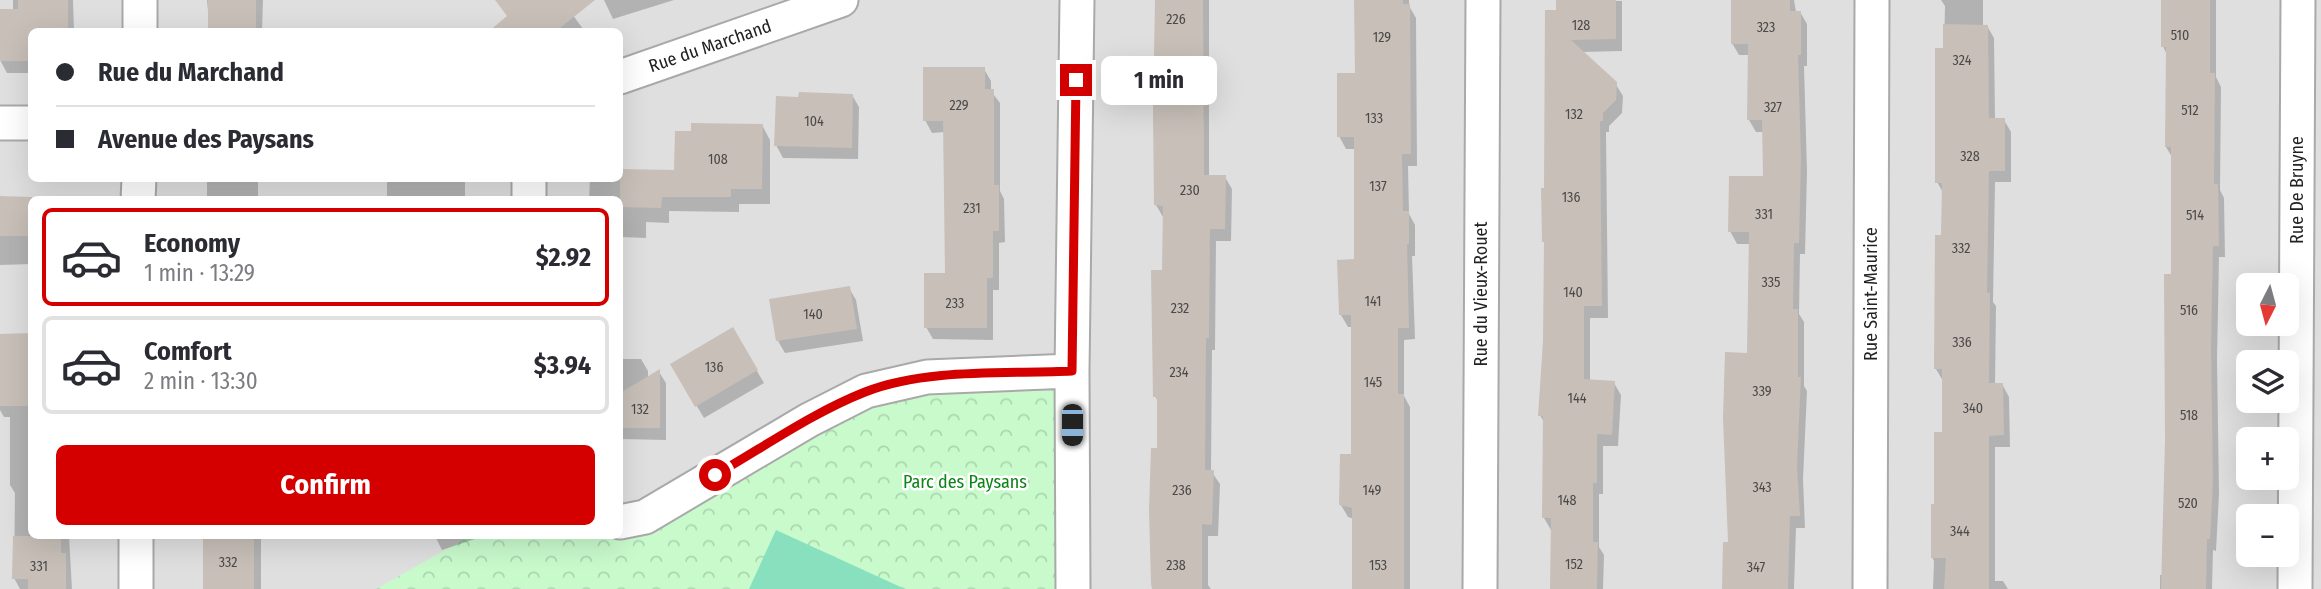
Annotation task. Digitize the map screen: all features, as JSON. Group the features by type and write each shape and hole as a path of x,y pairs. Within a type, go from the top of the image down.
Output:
{"street":[{"path":"140,0 140,28"},
{"name":"Rue du Marchand","path":"623,76 841,0"},
{"path":"1073,589 1072,371 1077,0"},
{"name":"Rue du Vieux-Rouet","path":"1480,589 1483,0"},
{"name":"Rue Saint-Maurice","path":"1870,589 1872,0"},
{"name":"Rue De Bruyne","path":"2295,589 2298,0"},
{"path":"0,123 28,123"},
{"path":"623,521 645,517 809,420 866,391 927,377 1072,371"},
{"path":"136,539 136,589"}],"shaded area":[{"path":"0,0 2321,0 2321,589 0,589"}],"green space":[{"name":"Parc des Paysans","path":"1072,371 1073,589 376,589 465,539 623,539 623,534 866,391"},
{"path":"776,530 905,589 749,589"}],"building":[{"path":"18,0 68,0 68,28 28,28 28,61 0,61 0,9 18,9"},
{"path":"208,0 256,0 256,28 208,28"},
{"path":"495,0 595,0 560,28 493,28 507,16"},
{"path":"1155,0 1203,0 1204,175 1226,175 1225,229 1210,229 1205,470 1214,470 1212,525 1202,524 1202,589 1152,589 1151,584 1149,510 1151,448 1157,448 1157,397 1153,397 1151,270 1162,270 1163,206 1154,205"},
{"path":"1354,0 1403,0 1403,4 1410,4 1411,154 1402,154 1403,211 1409,211 1409,328 1398,328 1398,394 1404,394 1404,589 1352,589 1352,508 1339,505 1340,454 1351,454 1351,315 1339,315 1337,260 1354,259 1354,137 1337,137 1337,73 1355,73"},
{"path":"1556,0 1616,0 1616,39 1571,40 1617,82 1616,100 1603,113 1603,121 1600,121 1602,306 1584,306 1584,379 1615,381 1612,435 1597,434 1597,483 1593,483 1593,542 1598,542 1597,589 1550,589 1551,518 1542,518 1543,416 1538,416 1543,341 1544,242 1541,188 1544,188 1545,10 1556,10"},
{"path":"1731,0 1790,0 1790,11 1801,11 1801,55 1798,55 1801,158 1799,243 1794,243 1793,309 1798,309 1798,377 1801,377 1797,465 1800,516 1790,516 1788,589 1722,589 1723,542 1728,542 1723,418 1725,352 1747,353 1749,232 1728,232 1729,176 1763,176 1762,120 1747,120 1748,44 1731,44"},
{"path":"2161,0 2210,0 2210,73 2215,73 2214,184 2218,184 2219,246 2213,246 2213,481 2210,539 2207,539 2206,589 2161,589 2165,441 2164,274 2171,274 2171,147 2165,147 2166,47 2161,47"},
{"path":"1943,24 1988,25 1989,118 2005,118 2005,171 1989,171 1989,383 2003,383 2004,435 1989,436 1989,589 1944,589 1946,558 1931,558 1934,432 1942,432 1942,369 1934,369 1935,235 1941,235 1942,183 1935,183 1935,48 1943,48"},
{"path":"923,67 985,67 985,89 994,89 994,185 999,185 999,231 993,231 993,278 987,278 987,328 924,328 924,273 945,273 943,121 923,121"},
{"path":"799,92 853,94 852,148 774,146 776,96 798,97"},
{"path":"691,123 763,124 762,189 731,189 731,197 662,197 661,208 623,207 620,182 623,182 623,169 674,170 675,131 691,131"},
{"path":"0,196 28,197 28,236 0,236"},
{"path":"850,286 857,329 776,341 769,299"},
{"path":"733,327 758,370 695,407 670,364"},
{"path":"28,333 28,406 0,406 0,334"},
{"path":"660,369 660,428 623,428 623,391"},
{"path":"13,536 61,539 61,553 66,553 66,589 28,589 28,579 12,579"},
{"path":"203,539 254,539 254,589 203,589"}],"route":[{"path":"715,475 809,420 866,391 927,377 1072,371 1076,80"}]}
